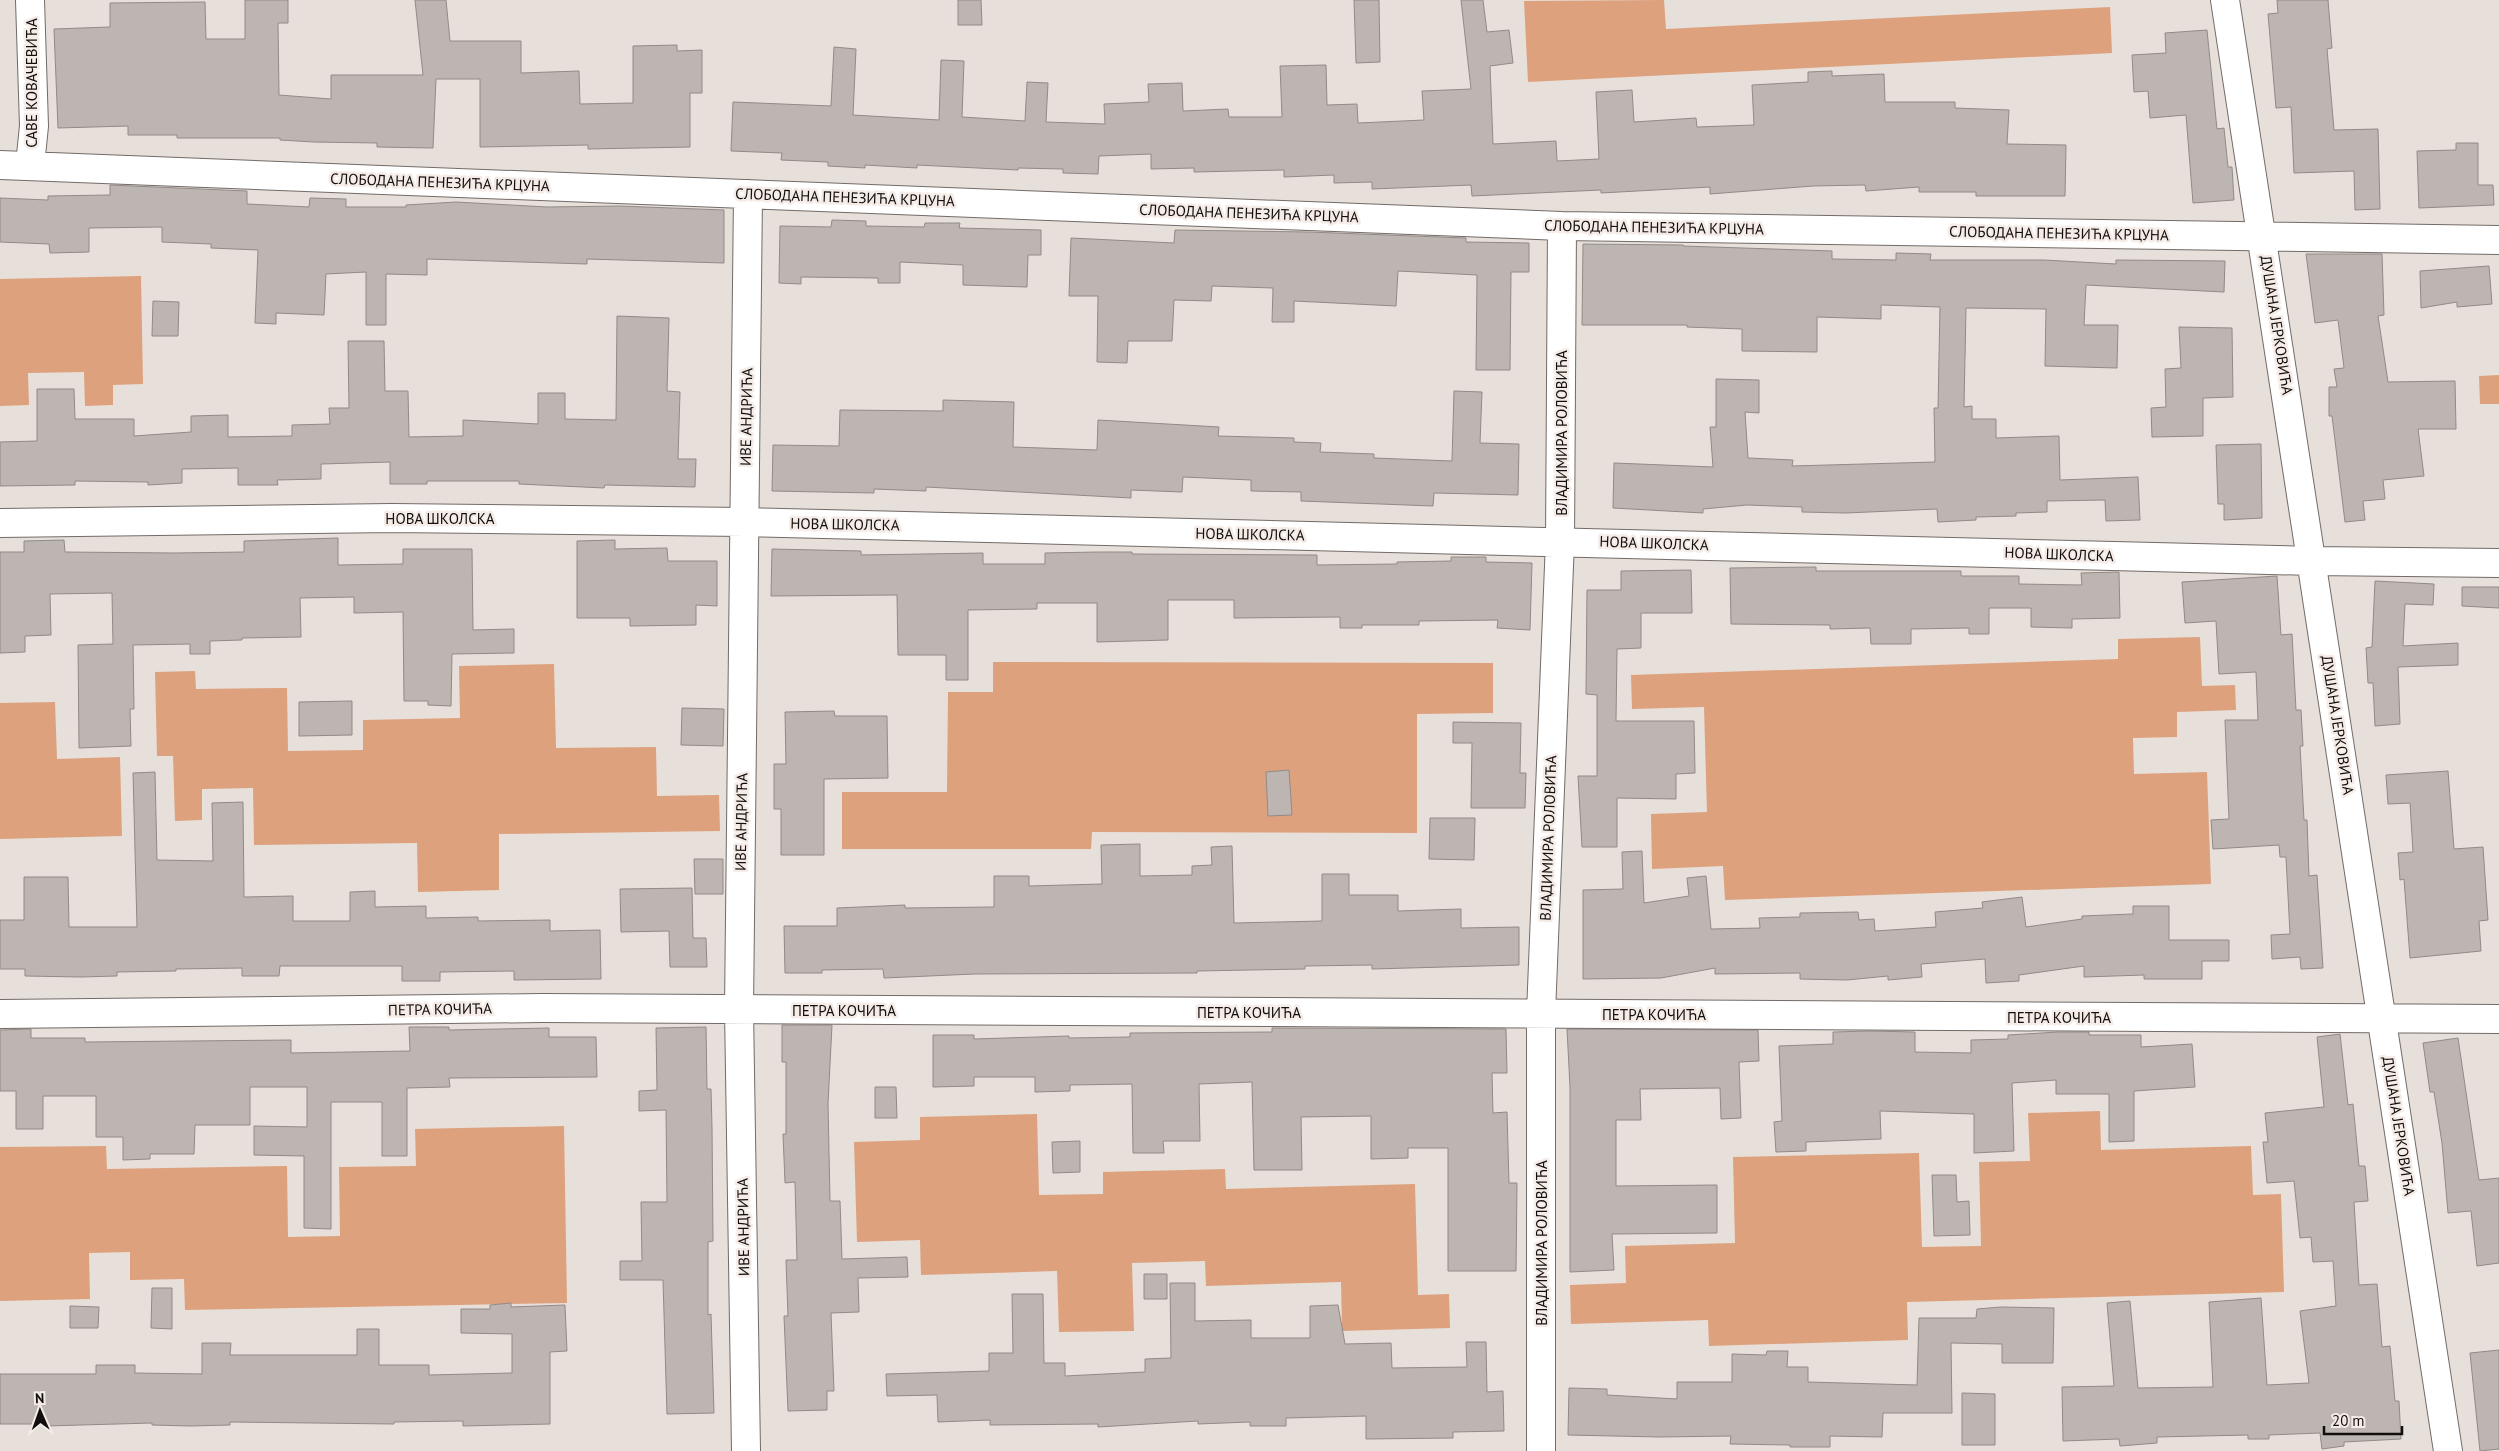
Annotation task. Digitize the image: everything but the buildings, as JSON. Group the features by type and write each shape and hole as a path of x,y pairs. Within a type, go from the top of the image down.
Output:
{"street":[{"name":"САВЕ КОВАЧЕВИЋА","path":"30,0 34,126 30,165"},
{"name":"ДУШАНА ЈЕРКОВИЋА","path":"2225,0 2313,561 2448,1451"},
{"name":"СЛОБОДАНА ПЕНЕЗИЋА КРЦУНА","path":"0,165 1562,226 2499,240"},
{"name":"ИВЕ АНДРИЋА","path":"746,1451 739,1009 748,194"},
{"name":"ВЛАДИМИРА РОЛОВИЋА","path":"1541,1451 1541,1014 1560,541 1562,226"},
{"name":"НОВА ШКОЛСКА","path":"0,523 392,518 744,522 2313,561 2499,563"},
{"name":"ПЕТРА КОЧИЋА","path":"0,1014 532,1008 2499,1019"}],"shaded area":[{"path":"1664,0 1666,29 2110,7 2112,53 1528,82 1524,1"},
{"path":"141,276 143,384 113,385 113,405 85,406 84,372 28,373 29,405 0,406 0,279"},
{"path":"2499,375 2499,404 2480,404 2479,376"},
{"path":"2200,637 2202,686 2235,685 2236,710 2177,712 2177,737 2133,738 2134,774 2207,772 2211,884 1725,900 1723,866 1652,869 1651,814 1707,812 1704,707 1632,709 1631,675 2118,659 2118,639"},
{"path":"993,662 1493,663 1493,713 1417,714 1417,833 1092,832 1091,849 842,849 842,792 947,792 948,692 993,692"},
{"path":"554,664 556,748 656,747 657,796 719,795 720,831 499,834 499,890 418,892 417,843 254,845 253,788 202,789 202,820 175,821 173,756 157,756 155,672 195,671 196,689 287,688 288,751 363,750 363,720 460,718 459,666"},
{"path":"55,702 57,759 120,757 122,836 0,839 0,703"},
{"path":"2100,1111 2101,1150 2251,1146 2253,1195 2281,1194 2284,1292 1907,1302 1908,1340 1709,1346 1708,1320 1571,1324 1570,1285 1626,1283 1625,1246 1735,1243 1733,1157 1919,1153 1922,1247 1981,1246 1979,1162 2030,1161 2028,1113"},
{"path":"1037,1114 1039,1195 1103,1194 1103,1172 1225,1169 1226,1189 1415,1184 1418,1295 1449,1294 1450,1328 1342,1331 1341,1282 1206,1286 1205,1261 1132,1263 1134,1331 1059,1332 1057,1271 921,1275 920,1240 857,1242 854,1142 920,1140 920,1117"},
{"path":"564,1126 567,1303 185,1310 184,1279 130,1280 130,1252 89,1253 90,1299 0,1301 0,1147 106,1146 107,1169 287,1166 288,1237 340,1236 339,1167 416,1166 415,1129"}]}
